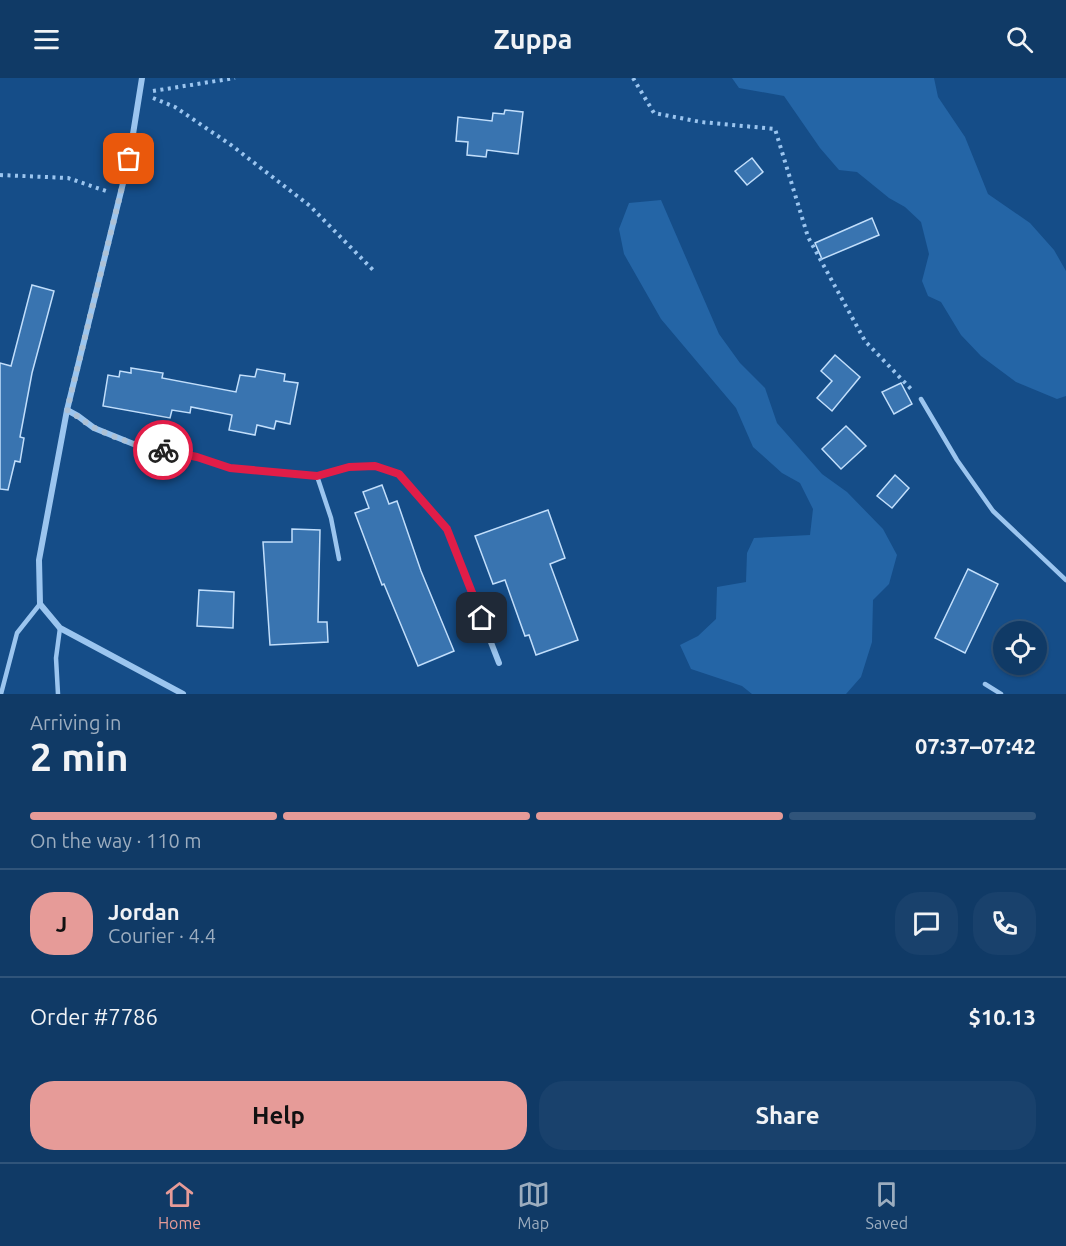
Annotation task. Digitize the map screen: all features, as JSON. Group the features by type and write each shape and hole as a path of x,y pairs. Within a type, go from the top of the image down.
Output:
{"street":[{"path":"142,78 121,196 67,410 39,560 40,604 60,628 183,694"},
{"path":"67,410 94,428 135,445 197,457 230,468 317,476 349,467 375,466 399,474 447,529 499,663"}],"lane":[{"path":"921,399 957,460 993,511 1066,580"},
{"path":"317,476 331,518 339,560"},
{"path":"1,694 17,633 40,604"},
{"path":"58,694 56,658 60,628"},
{"path":"985,684 1001,694"}],"path":[{"path":"140,93 235,78"},
{"path":"633,78 654,113 701,122 775,129 808,237 865,341 921,399"},
{"path":"140,93 176,107 231,145 310,206 375,272"},
{"path":"0,175 68,178 121,196"}],"shaded area":[{"path":"732,78 934,78 938,97 965,137 988,194 1030,223 1054,250 1066,271 1066,396 1057,399 1016,382 981,356 961,335 941,302 928,296 922,281 929,254 921,222 905,207 889,198 857,172 839,170 820,148 784,96 739,88"},
{"path":"661,200 719,334 740,363 765,388 777,423 822,474 847,492 883,529 897,555 889,584 873,600 872,642 861,677 846,694 752,694 742,686 691,669 680,645 698,636 716,619 717,587 746,582 747,553 754,538 810,535 813,509 800,483 782,473 753,447 736,408 661,319 624,254 619,229 629,203"}],"building":[{"path":"505,110 523,112 518,154 487,150 486,157 467,155 468,142 456,141 458,117 492,121 493,113 504,114"},
{"path":"752,158 763,172 747,185 735,171"},
{"path":"872,218 879,235 822,259 815,243"},
{"path":"32,285 54,291 32,373 20,437 24,438 20,462 15,461 8,490 0,489 0,363 11,366"},
{"path":"835,355 860,377 832,411 817,398 832,381 821,371"},
{"path":"131,368 163,373 162,378 236,392 240,375 255,377 257,369 285,374 284,381 298,383 290,424 276,421 274,429 257,425 255,435 229,430 232,415 191,407 190,413 172,410 170,418 103,406 108,375 119,377 120,371 131,373"},
{"path":"901,383 912,404 894,414 882,392"},
{"path":"846,426 866,446 841,469 822,449"},
{"path":"895,475 909,488 892,508 877,496"},
{"path":"382,485 389,504 397,501 421,571 454,651 418,666 384,584 382,585 355,513 369,508 363,492"},
{"path":"548,510 565,558 550,564 578,640 536,655 529,635 525,636 505,580 493,584 475,536"},
{"path":"292,529 320,530 318,622 327,622 328,642 270,645 263,542 292,542"},
{"path":"968,569 998,584 965,653 935,638"},
{"path":"199,590 234,592 233,628 197,626"}],"way so far":[{"path":"129,159 67,410 94,428 135,445 163,450"}],"route":[{"path":"163,450 197,457 230,468 317,476 349,467 375,466 399,474 447,529 482,618"}]}
